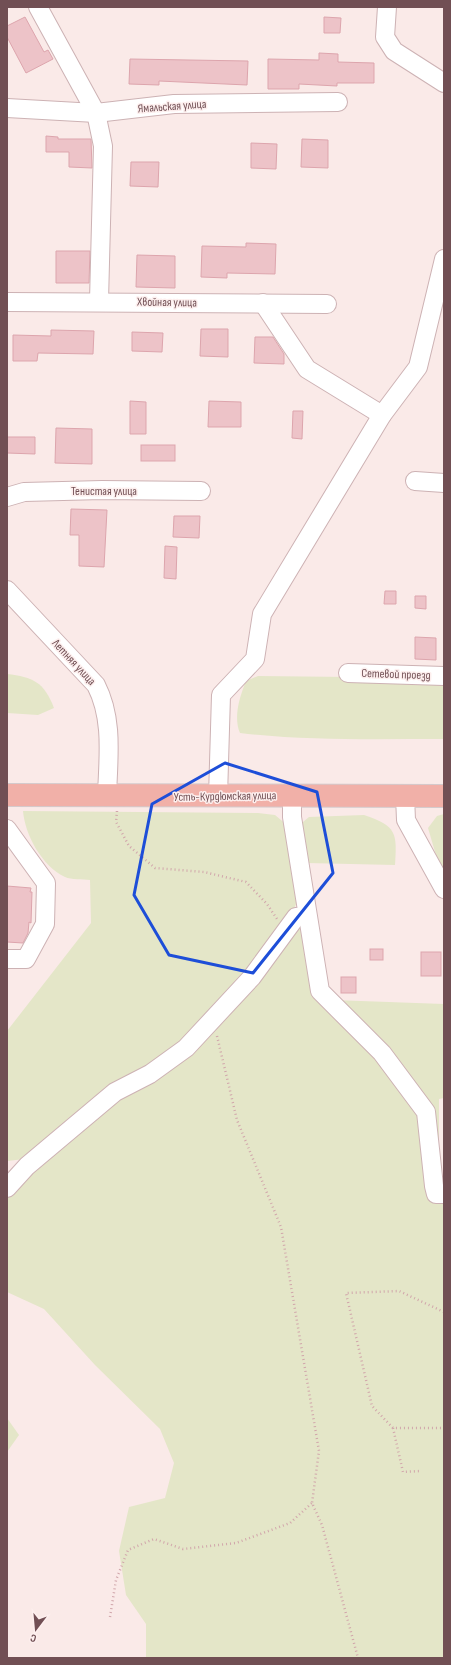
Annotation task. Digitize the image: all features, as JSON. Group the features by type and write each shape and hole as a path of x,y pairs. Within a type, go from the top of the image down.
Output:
{"main road":[{"name":"Усть-Курдюмская улица","path":"7,795 112,797 444,796"}],"street":[{"path":"38,7 96,113 103,146 99,301"},
{"path":"387,7 385,37 394,51 444,83"},
{"name":"Ямальская улица","path":"7,108 96,113 174,104 338,102"},
{"path":"218,797 221,695 255,658 262,614 382,415 418,366 444,259"},
{"name":"Хвойная улица","path":"7,302 99,301 327,304"},
{"path":"263,303 307,369 382,415"},
{"path":"415,481 444,483"},
{"name":"Тенистая улица","path":"7,497 24,492 102,490 201,491"},
{"name":"Летняя улица","path":"7,590 96,686 102,696 107,711 112,797"},
{"name":"Сетевой проезд","path":"348,673 444,676"},
{"path":"292,796 292,817 306,916 320,991 382,1053 426,1112 434,1186 436,1194 444,1194"},
{"path":"405,796 406,820 444,889"},
{"path":"7,830 46,883 45,924 26,959 7,959"},
{"path":"7,1188 27,1166 115,1092 150,1074 186,1048 252,977 296,917 306,916"},
{"path":"7,1166 27,1166"}],"path":[{"path":"112,797 116,822 130,846 155,868 204,872 246,882 267,904 286,932"},
{"path":"213,1020 236,1120 281,1227 319,1451 312,1503 322,1525 358,1658"},
{"path":"421,1471 403,1472 393,1428 372,1406 346,1293 399,1291 444,1312"},
{"path":"393,1428 444,1428"},
{"path":"110,1617 116,1580 128,1550 154,1539 183,1549 236,1543 290,1523 312,1503"}],"highlighted area":[{"path":"225,763 317,792 333,873 253,973 169,955 134,895 152,804"}],"green space":[{"path":"7,674 24,677 36,682 46,692 54,708 38,715 7,713"},
{"path":"258,676 444,678 444,739 316,738 265,736 240,733 237,713 242,693 246,681"},
{"path":"23,811 258,813 275,815 287,825 297,902 290,917 248,972 180,1043 24,1159 8,1161 7,1031 91,923 90,880 65,877 57,872 42,858 31,840 24,820"},
{"path":"444,814 444,867 442,867 438,862 428,828 437,816"},
{"path":"364,815 383,823 393,832 396,845 395,865 306,863 299,829 303,822 309,817"},
{"path":"302,926 322,986 333,1000 444,1004 444,1098 439,1099 439,1190 444,1190 444,1658 146,1658 146,1624 126,1595 119,1551 129,1507 165,1498 174,1463 160,1429 95,1365 44,1309 7,1292 7,1196 31,1171 119,1098 153,1077 296,927"},
{"path":"7,1418 19,1435 7,1452"}],"building":[{"path":"25,17 44,52 48,50 53,59 26,73 7,37 7,26"},
{"path":"324,17 341,18 340,33 324,33"},
{"path":"319,53 338,54 338,62 374,63 374,83 337,83 337,86 299,84 299,89 268,89 268,59 319,60"},
{"path":"130,59 248,61 247,85 159,81 159,85 129,84"},
{"path":"46,136 58,137 58,139 91,139 92,168 69,167 69,152 46,152"},
{"path":"302,139 328,140 328,168 301,167"},
{"path":"251,143 277,144 276,169 251,168"},
{"path":"131,162 159,162 158,187 130,186"},
{"path":"246,243 276,244 275,274 227,273 227,278 201,277 202,246 246,247"},
{"path":"56,251 90,251 89,283 56,283"},
{"path":"137,255 175,256 175,288 136,287"},
{"path":"201,329 228,329 228,357 200,356"},
{"path":"51,330 94,331 93,354 38,353 37,361 13,361 13,335 51,336"},
{"path":"132,332 163,333 162,352 132,351"},
{"path":"255,337 273,337 284,354 284,364 254,363"},
{"path":"130,401 146,402 146,434 130,434"},
{"path":"209,401 241,402 241,427 208,427"},
{"path":"293,411 303,411 302,439 292,438"},
{"path":"56,428 92,429 92,464 55,463"},
{"path":"7,437 35,437 35,454 7,453"},
{"path":"141,445 175,445 175,461 141,461"},
{"path":"71,509 107,510 104,567 79,566 79,535 70,535"},
{"path":"174,516 200,516 199,538 173,537"},
{"path":"165,546 177,547 176,579 164,578"},
{"path":"385,591 396,591 396,604 384,604"},
{"path":"415,596 426,596 426,609 415,608"},
{"path":"415,637 436,638 436,660 415,659"},
{"path":"7,886 31,888 31,923 29,922 28,933 23,943 7,942"},
{"path":"370,949 383,949 383,960 370,960"},
{"path":"421,952 441,952 441,976 421,976"},
{"path":"341,977 356,977 356,993 341,993"}]}
